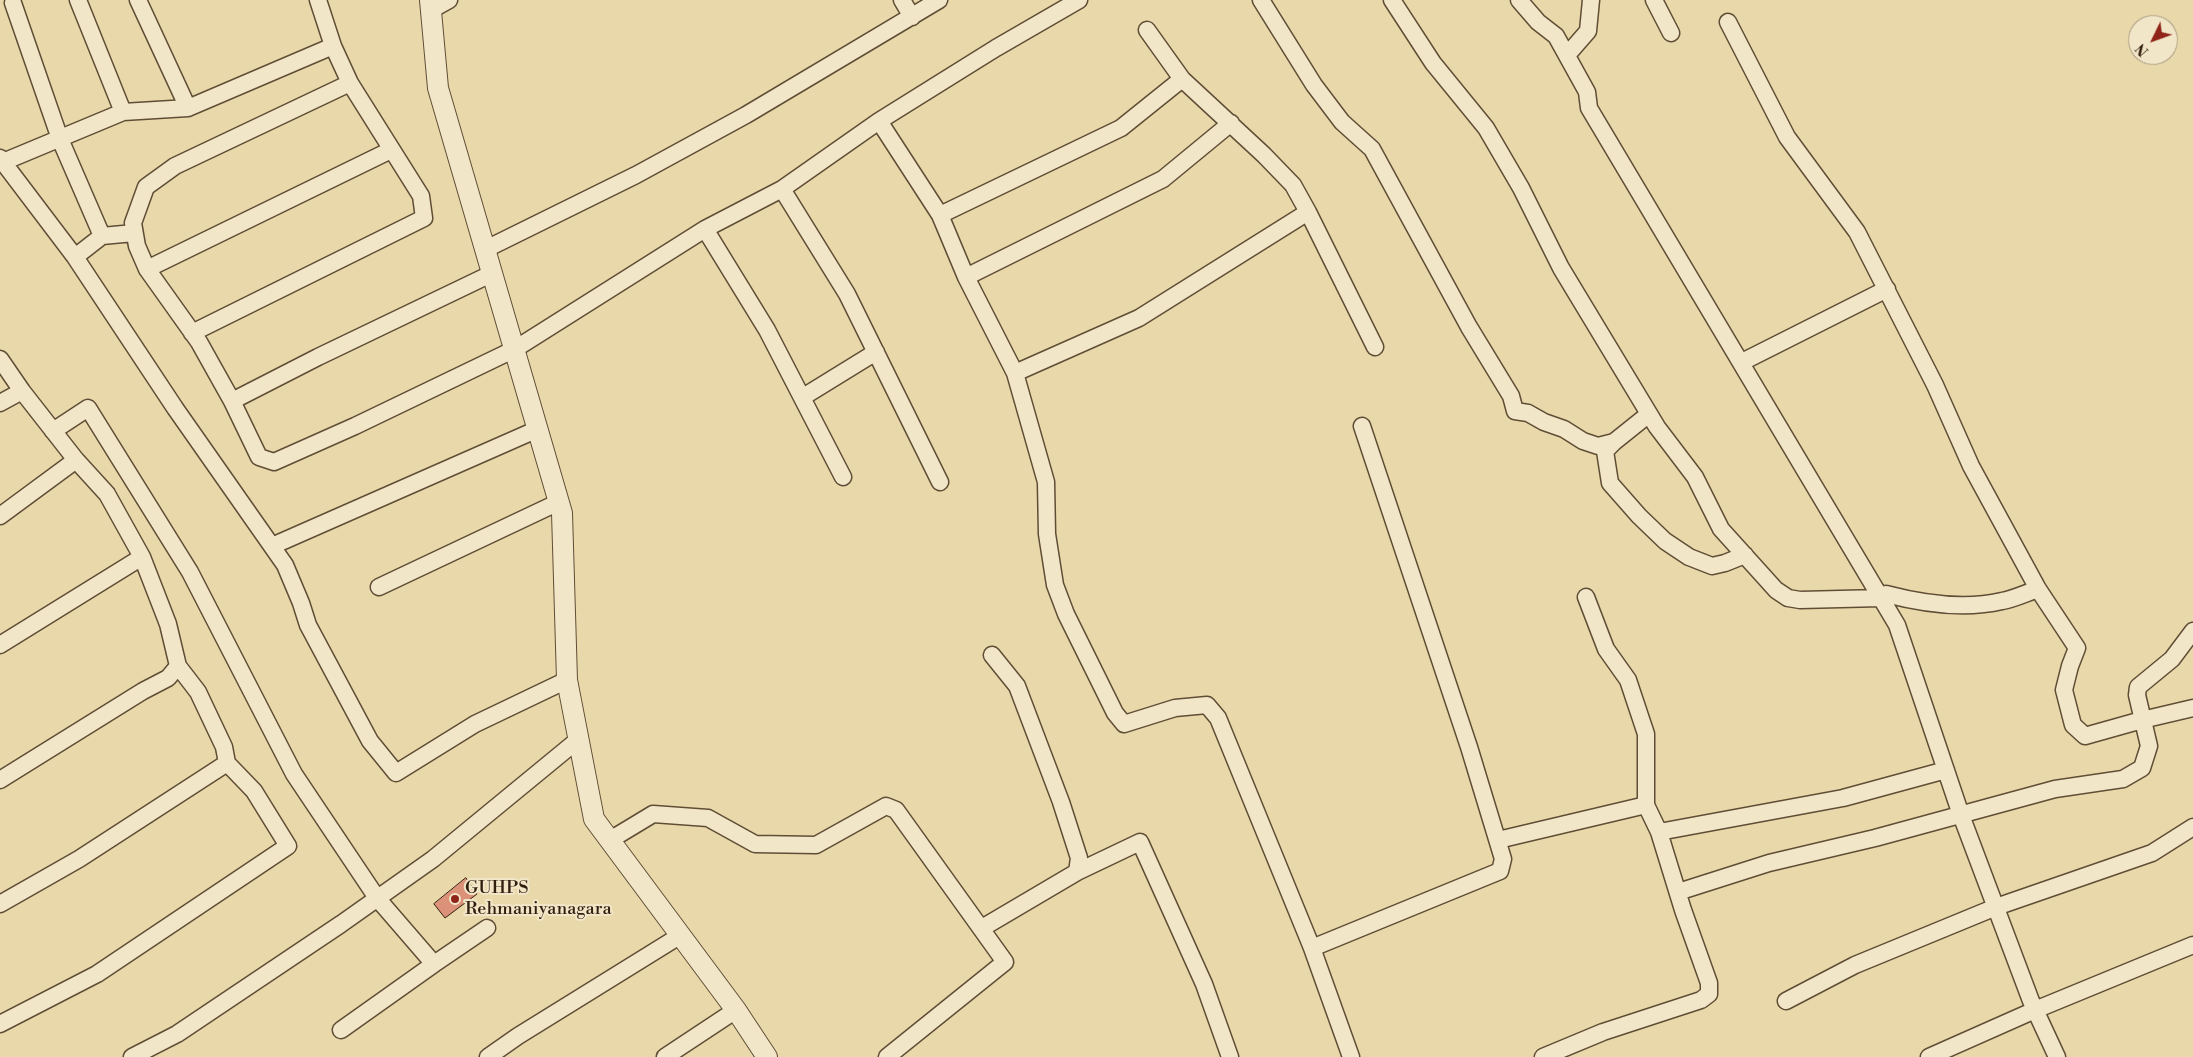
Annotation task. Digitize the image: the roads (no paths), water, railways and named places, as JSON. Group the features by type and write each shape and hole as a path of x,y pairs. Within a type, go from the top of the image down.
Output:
{"street":[{"path":"78,0 123,112"},
{"path":"138,0 188,108"},
{"path":"192,333 424,218 421,196 350,83 333,46 318,0"},
{"path":"449,0 430,5 438,88 562,513 568,680 594,819 736,1010 767,1057"},
{"path":"902,0 912,17"},
{"path":"486,249 645,170 746,115 939,0"},
{"path":"350,83 175,166 146,187 133,222 137,246 147,269 192,333 232,401 259,457 274,462 355,426 515,349 705,229 782,189 879,121 996,48 1079,0"},
{"path":"1261,0 1314,84 1342,122 1372,149 1469,327 1511,396 1515,410 1528,413 1544,422 1564,429 1583,441 1598,446 1614,442"},
{"path":"1392,0 1432,62 1486,128 1520,188 1561,268 1649,414 1695,477 1721,529 1776,590 1788,598 1800,600 1881,598 1886,594 1934,604 1971,606 2002,601 2038,589"},
{"path":"1519,0 1538,22 1556,36 1568,54 1587,92 1589,108 1742,362 1897,626 1961,815 2035,1010 2056,1057"},
{"path":"1568,54 1588,31 1591,0"},
{"path":"1654,0 1671,33"},
{"path":"11,4 60,139 102,236"},
{"path":"1728,22 1787,136 1857,232 1935,385 1971,466 2038,589 2077,648 2064,690 2073,726 2086,736 2193,708"},
{"path":"1147,30 1182,79 1231,123 1293,185 1375,347"},
{"path":"333,46 188,108 123,112 60,139 1,160 75,257 175,408 285,565 308,625 370,741 396,773 475,724 568,680"},
{"path":"940,215 1121,128 1182,79"},
{"path":"879,121 940,215 966,277 1015,373 1046,482 1047,534 1055,585 1066,614 1115,713 1124,724 1174,708 1207,705 1218,718 1312,948 1351,1057"},
{"path":"966,277 1163,179 1231,123"},
{"path":"147,269 391,150"},
{"path":"782,189 838,278 940,482"},
{"path":"1015,373 1139,318 1308,212"},
{"path":"705,229 767,330 843,477"},
{"path":"75,257 102,236 134,233"},
{"path":"232,401 318,357 493,273"},
{"path":"1742,362 1887,289"},
{"path":"803,397 876,352"},
{"path":"0,359 22,391 76,460 107,494 142,556 168,624 178,666 198,692 224,747 228,763 254,791 288,846 97,974 0,1024"},
{"path":"0,403 22,391"},
{"path":"53,430 88,408 190,572 294,774 377,898 434,964"},
{"path":"1649,414 1605,451 1610,483 1639,516 1665,541 1689,557 1712,566 1725,564 1745,555"},
{"path":"1312,948 1500,871 1503,859 1469,747 1362,426"},
{"path":"272,546 538,429"},
{"path":"0,516 76,460"},
{"path":"379,587 559,502"},
{"path":"0,645 142,556"},
{"path":"1542,1057 1603,1032 1701,1000 1709,994 1710,982 1658,832 1646,804 1646,734 1628,680 1606,649 1586,597"},
{"path":"1678,892 1769,863 1875,838 2055,789 2124,779 2142,768 2149,746 2137,695 2138,687 2172,659 2193,631"},
{"path":"992,655 1018,686 1061,802 1079,858 1077,872"},
{"path":"0,780 143,691 168,678 178,666"},
{"path":"132,1057 177,1034 341,924 433,859 579,739"},
{"path":"0,904 79,859 228,763"},
{"path":"1658,832 1843,798 1946,770"},
{"path":"1498,840 1646,804"},
{"path":"610,840 653,814 708,818 755,844 816,845 886,806 896,810 1005,962 887,1057"},
{"path":"1786,1001 1855,965 1996,907 2152,853 2193,827"},
{"path":"982,928 1077,872 1140,842 1204,984 1230,1057"},
{"path":"341,1030 487,928"},
{"path":"488,1057 518,1036 681,935"},
{"path":"1929,1057 2035,1010 2193,945"},
{"path":"665,1057 736,1010"}],"place":[{"name":"GUHPS Rehmaniyanagara","path":"455,899"}]}
